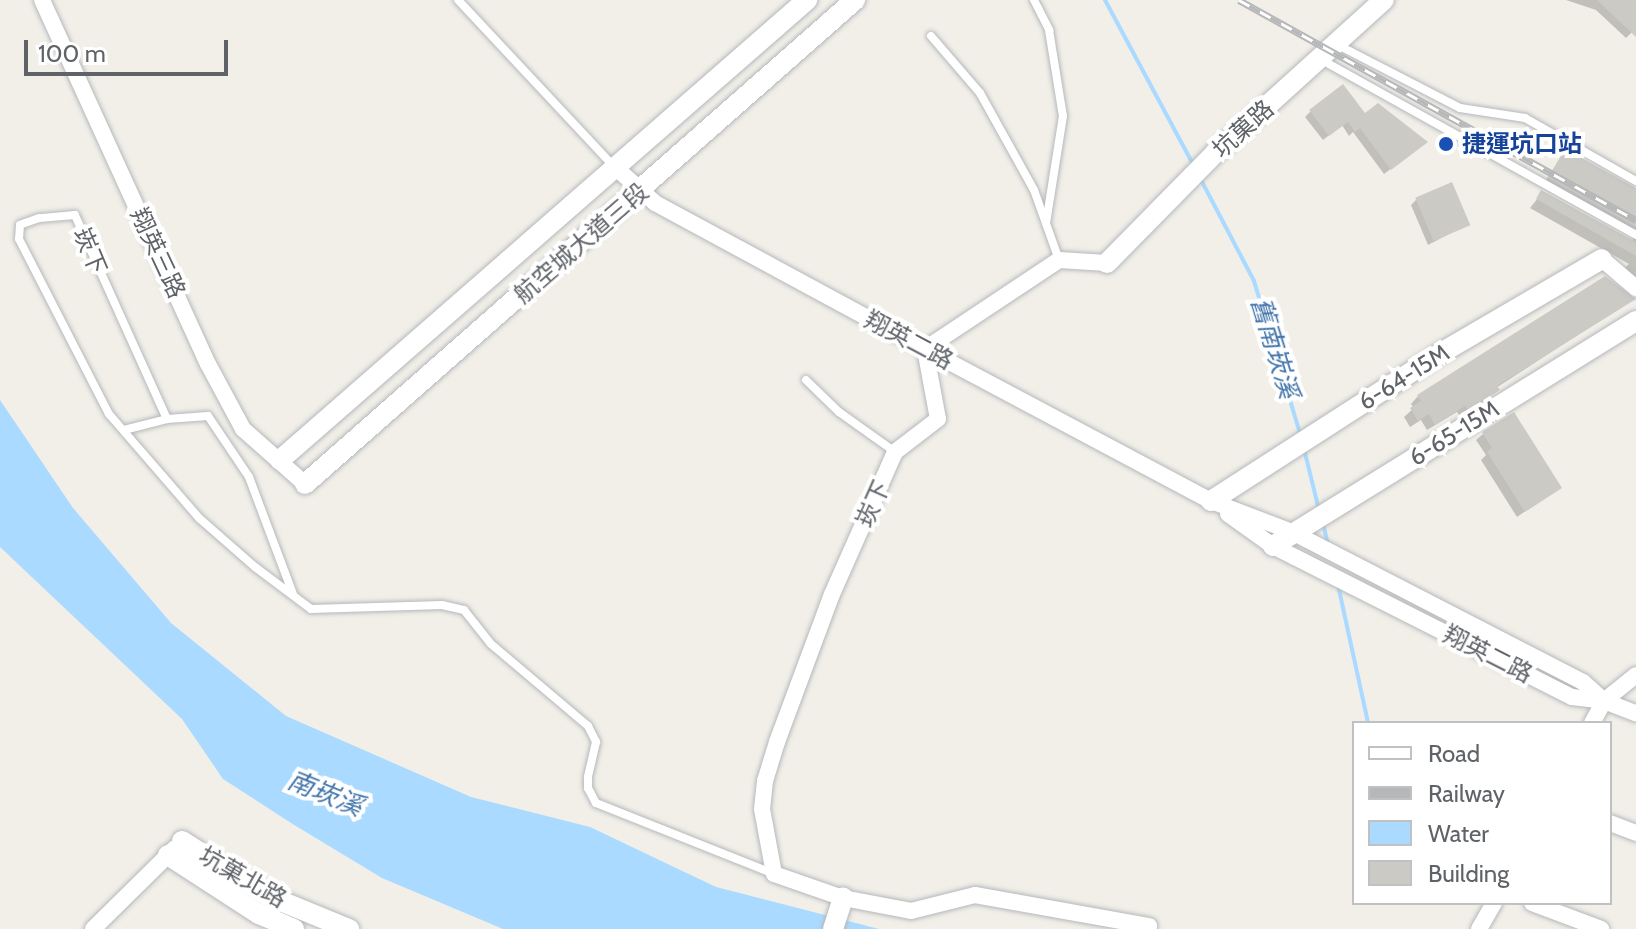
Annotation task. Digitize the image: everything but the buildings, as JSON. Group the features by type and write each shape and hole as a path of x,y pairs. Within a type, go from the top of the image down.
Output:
{"street":[{"name":"翔英三路","path":"42,0 208,364 243,429 305,484"},
{"name":"航空城大道三段","path":"280,460 807,0"},
{"name":"航空城大道三段","path":"305,484 855,0"},
{"name":"坑菓路","path":"1107,263 1215,153 1384,0"},
{"name":"翔英二路","path":"616,168 639,192 925,349 1211,501 1292,532 1583,682 1604,701"},
{"path":"1602,259 1636,288"},
{"name":"6-64-15M","path":"1211,501 1441,353 1602,259"},
{"path":"925,349 1059,260 1107,263"},
{"name":"6-65-15M","path":"1273,546 1636,321"},
{"name":"崁下","path":"925,349 938,419 895,452 832,594 765,781 762,809 774,874 838,913 911,911 975,895 1150,928"},
{"name":"翔英二路","path":"1211,501 1273,546 1572,697 1604,701 1636,713"},
{"path":"1593,721 1604,701 1636,675"},
{"path":"1612,824 1636,833"},
{"path":"93,929 175,848"},
{"name":"坑菓北路","path":"175,848 266,895 309,922 349,929"},
{"name":"坑菓北路","path":"175,848 259,914 294,929"},
{"path":"1479,929 1493,905"},
{"path":"1537,905 1601,929"}],"lane":[{"path":"458,0 616,168"},
{"path":"1034,0 1049,30 1063,116 1046,224"},
{"path":"931,36 980,93 1034,190 1059,260"},
{"path":"1337,44 1460,108 1525,118 1636,181"},
{"path":"1320,59 1636,235"},
{"name":"崁下","path":"167,419 75,215 39,218 20,225 19,239 109,414 199,518 255,567 311,609 442,605 464,610 491,644 588,726 596,742 588,788 596,803 774,874"},
{"path":"806,380 839,412 895,452"},
{"path":"124,430 167,419 208,416 249,477 294,594"}],"water":[{"name":"南崁溪","path":"0,400 73,508 171,623 286,716 471,797 590,827 716,887 879,929 503,929 382,878 223,779 182,719 0,547"}],"waterway":[{"name":"舊南崁溪","path":"1105,0 1194,166"},
{"name":"舊南崁溪","path":"1200,178 1254,281 1301,437"},
{"name":"舊南崁溪","path":"1304,449 1319,510"},
{"name":"舊南崁溪","path":"1323,523 1328,545"},
{"name":"舊南崁溪","path":"1338,585 1368,721"}],"railway":[{"path":"1239,0 1636,220"}],"place":[{"name":"捷運坑口站","path":"1446,144"}]}
